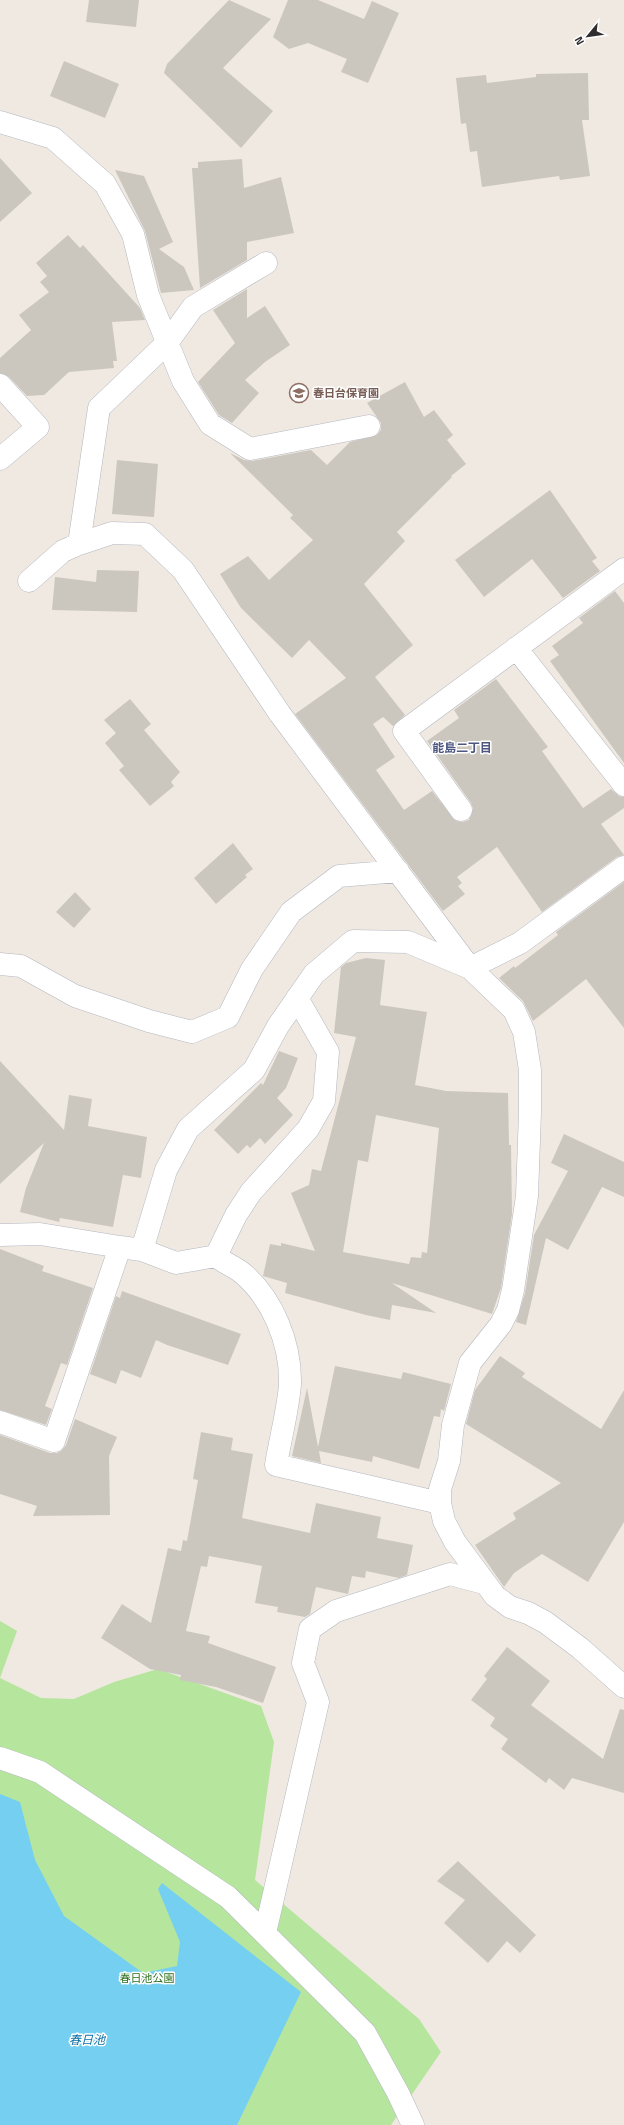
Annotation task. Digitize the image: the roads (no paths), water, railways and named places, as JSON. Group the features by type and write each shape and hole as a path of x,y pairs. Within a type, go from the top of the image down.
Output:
{"street":[{"path":"2,126 53,138 105,184 133,234 148,295 183,381 210,424 250,449 369,426"},
{"path":"79,544 99,408 167,343 193,307 266,263"},
{"path":"0,385 38,428 0,459"},
{"path":"29,581 63,551 79,544 112,533 145,534 183,570 280,714 470,968 514,1010 524,1032 530,1070 530,1112 527,1196 513,1290 508,1310 500,1324 470,1363 452,1425 449,1461 440,1489 440,1503 444,1521 455,1542 495,1596 510,1606 528,1613 551,1626 580,1648 624,1687"},
{"path":"461,810 404,731 624,568"},
{"path":"516,648 624,785"},
{"path":"142,1250 166,1170 188,1129 254,1070 278,1026 314,974 353,941 408,942 470,968 520,943 624,868"},
{"path":"0,964 22,966 75,996 149,1021 192,1032 228,1017 252,969 291,912 339,876 398,871"},
{"path":"216,1256 236,1215 251,1192 308,1129 324,1101 328,1052 297,998"},
{"path":"0,1235 40,1234 142,1250 176,1264 216,1256 241,1272 257,1289 272,1309 282,1333 289,1362 290,1384 276,1466 440,1503"},
{"path":"0,1422 54,1441 120,1247"},
{"path":"265,1933 318,1702 303,1663 310,1629 336,1611 450,1574 484,1583"},
{"path":"0,1758 40,1772 228,1896 365,2033 398,2093 413,2125"}],"water":[{"name":"春日池","path":"0,1794 20,1802 35,1860 64,1916 143,1973 177,1966 180,1942 158,1889 162,1883 301,1992 237,2125 0,2125"}],"place":[{"name":"春日台保育園","path":"299,393"}],"district":[{"name":"能島二丁目","path":"462,747"}],"park label":[{"name":"春日池公園","path":"147,1978"}]}
